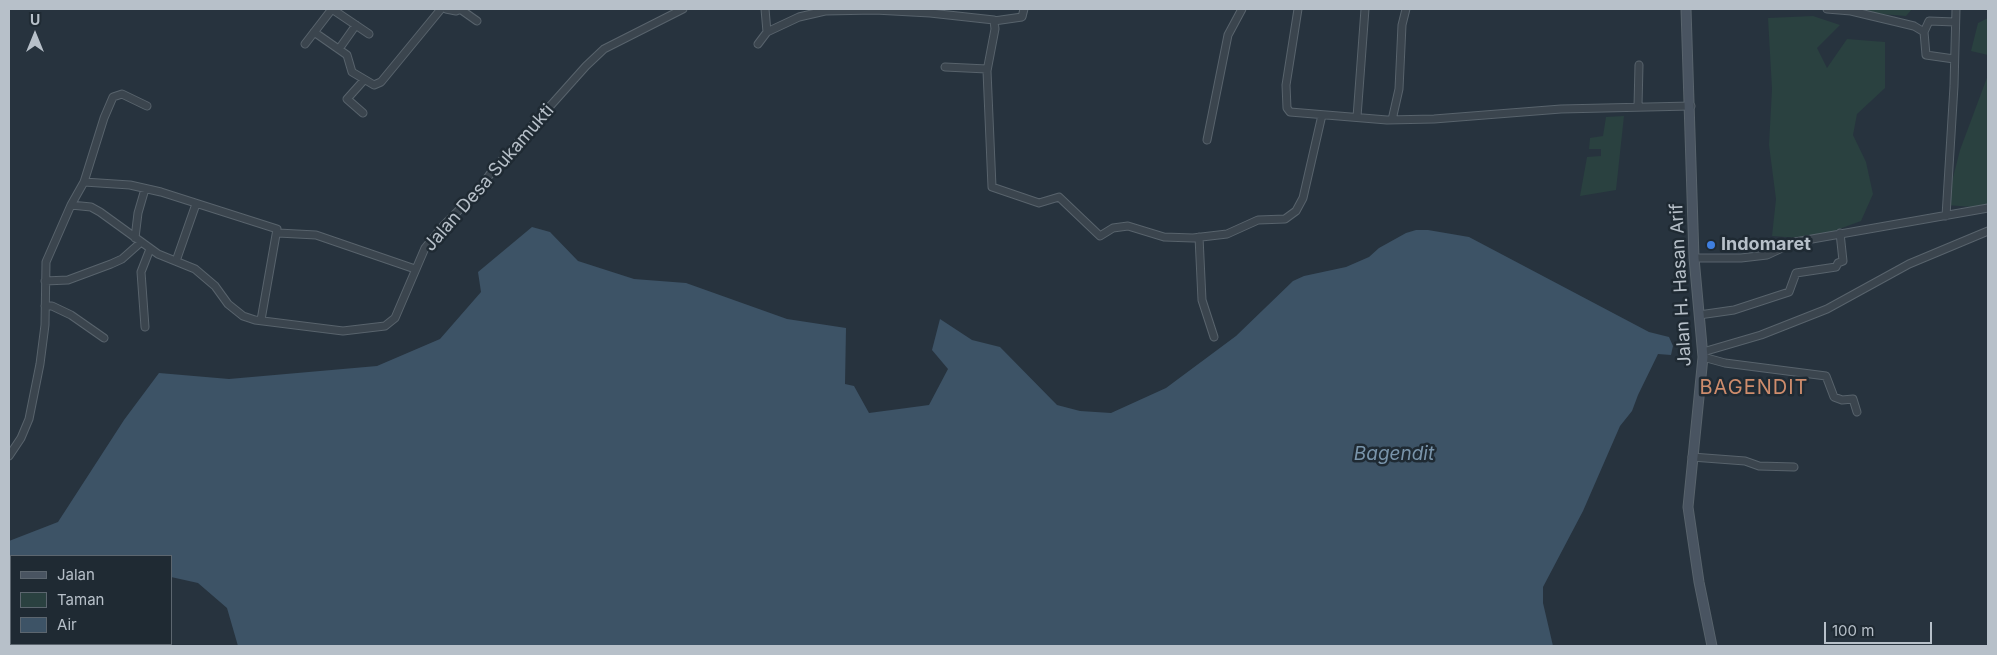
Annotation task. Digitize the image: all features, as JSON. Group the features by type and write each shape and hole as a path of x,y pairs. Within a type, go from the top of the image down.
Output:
{"main road":[{"name":"Jalan H. Hasan Arif","path":"1686,9 1691,106 1694,258 1703,355 1688,507 1699,582 1712,646"}],"street":[{"path":"304,44 332,9 369,34"},
{"path":"314,32 339,49 350,60 352,72 374,86 380,82 441,9"},
{"path":"446,9 461,9 477,21"},
{"name":"Jalan Desa Sukamukti","path":"71,205 91,208 100,212 150,250 195,269 215,286 228,304 243,316 343,331 385,326 395,318 425,248 443,226 477,192 493,170 586,66 604,49 669,12 682,9"},
{"path":"765,9 767,32"},
{"path":"758,44 767,32 798,17 825,11 867,12 875,10 930,13 994,21 1022,17 1024,9"},
{"path":"1207,140 1228,35 1242,9"},
{"path":"1298,9 1286,85 1290,112 1392,120 1638,106 1691,106"},
{"path":"1357,117 1365,9"},
{"path":"1392,120 1399,89 1402,25 1406,9"},
{"path":"1827,9 1851,12 1914,26 1924,32"},
{"path":"1946,216 1956,9"},
{"path":"994,21 987,70 991,183 994,189 1006,191 1039,203 1059,197 1100,236 1113,228 1128,226 1168,238 1199,237 1227,234 1258,220 1285,219 1296,211 1303,198 1322,115"},
{"path":"1954,59 1926,55 1924,32 1929,21 1955,22"},
{"path":"339,49 356,25"},
{"path":"1638,106 1639,65"},
{"path":"945,67 987,70"},
{"path":"363,113 347,99 364,80"},
{"path":"9,456 21,438 29,419 40,364 46,262 71,205 84,182 104,118 113,97 122,94 147,106"},
{"path":"84,182 145,188 274,228 278,233 316,235 415,269"},
{"path":"45,281 68,280 122,259 138,241 138,213 145,188"},
{"path":"176,261 196,204"},
{"path":"1694,258 1741,258 1766,255 1795,242 1988,208"},
{"path":"1703,355 1827,309 1909,264 1988,231"},
{"path":"261,320 278,233"},
{"path":"1699,315 1734,310 1789,292 1795,273 1836,267 1838,263 1843,261 1840,233"},
{"path":"1199,237 1202,300 1214,337"},
{"path":"145,327 141,272 150,250"},
{"path":"44,306 52,306 71,315 104,338"},
{"path":"1703,355 1725,363 1826,376 1834,397 1842,400 1853,399 1857,412"},
{"path":"1692,457 1745,461 1759,466 1794,467"}],"green space":[{"path":"1855,9 1912,9 1906,16 1856,12"},
{"path":"1813,16 1840,25 1817,48 1827,68 1847,39 1885,42 1885,88 1857,114 1853,135 1866,162 1873,194 1861,221 1812,239 1772,236 1776,199 1769,145 1772,89 1768,18"},
{"path":"1988,18 1988,55 1971,51 1978,23"},
{"path":"1988,75 1988,207 1946,205 1960,150"},
{"path":"1624,116 1616,190 1580,196 1587,157 1601,156 1601,149 1589,149 1590,138 1603,136 1606,117"}],"water":[{"name":"Bagendit","path":"532,227 550,232 578,261 634,279 686,283 787,319 846,328 845,384 854,386 869,413 929,405 948,369 932,350 940,319 972,340 1000,347 1057,405 1080,411 1111,413 1166,388 1236,336 1293,281 1304,276 1346,267 1369,257 1379,248 1406,233 1416,230 1428,230 1469,237 1649,332 1669,337 1673,346 1671,355 1658,354 1632,411 1620,426 1583,511 1543,587 1543,603 1553,646 238,646 227,608 198,583 172,577 172,555 10,555 10,645 43,646 9,646 9,541 58,522 124,420 159,373 229,379 377,366 440,339 481,292 478,272"}],"place":[{"name":"Indomaret","path":"1711,245"}],"district":[{"name":"BAGENDIT","path":"1754,388"}]}
